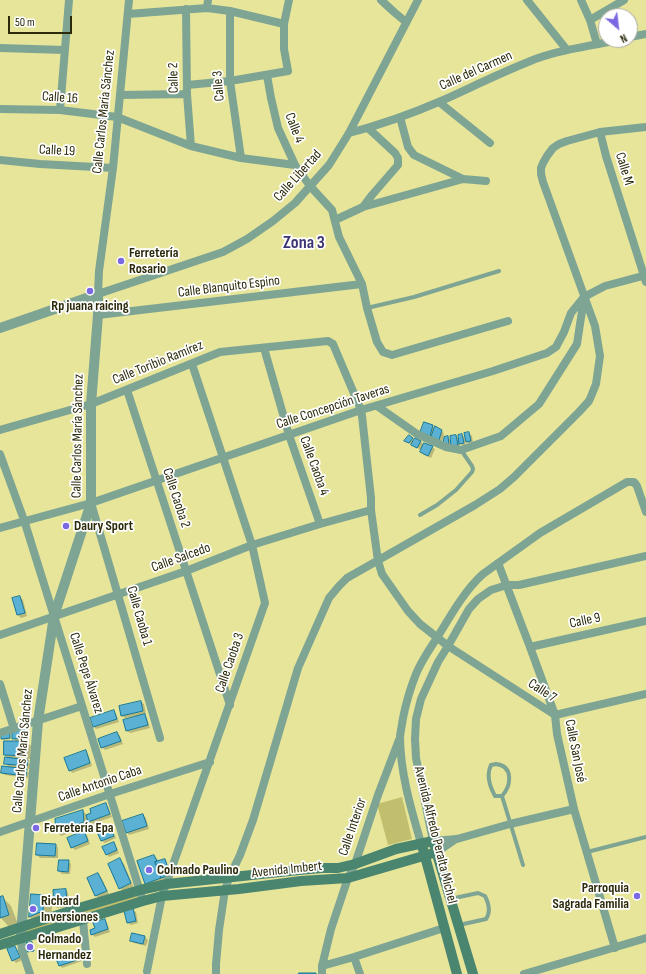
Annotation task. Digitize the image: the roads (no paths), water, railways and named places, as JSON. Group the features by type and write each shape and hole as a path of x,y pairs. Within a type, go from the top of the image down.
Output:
{"main road":[{"name":"Avenida Imbert","path":"0,934 140,890 167,884 299,870 338,868 355,864 396,849 433,841"},
{"name":"Avenida Alfredo Peralta Michel","path":"433,841 473,974"},
{"name":"Avenida Alfredo Peralta Michel","path":"421,843 458,974"},
{"name":"Avenida Imbert","path":"0,945 162,896 301,881 348,878 436,852"}],"street":[{"path":"60,110 69,0"},
{"name":"Calle Carlos María Sánchez","path":"21,938 38,721 54,616 91,503 91,404 98,315 99,271 113,168 129,0"},
{"path":"188,85 230,81 288,71 284,49 284,24 289,0"},
{"path":"381,0 406,22"},
{"name":"Calle Libertad","path":"98,294 223,252 272,221 295,203 328,165 349,133 418,0"},
{"path":"527,0 567,50"},
{"path":"581,0 590,20 597,44"},
{"path":"590,20 624,0"},
{"path":"128,14 186,9 208,4 284,24"},
{"name":"Calle 2","path":"186,9 187,94 191,146"},
{"name":"Calle 3","path":"230,11 230,81 241,158"},
{"name":"Calle del Carmen","path":"349,133 400,117 439,102 529,61 567,50 597,44"},
{"path":"0,48 65,50"},
{"name":"Calle 4","path":"267,75 270,98 278,128 295,165 310,186 332,210 340,237 362,284 377,342 383,352 392,356 508,321"},
{"path":"120,95 187,94"},
{"path":"439,102 490,143"},
{"name":"Calle 16","path":"0,109 60,110 117,117 191,146 241,158 295,165"},
{"path":"400,117 408,147 414,155 463,178 486,181"},
{"path":"216,974 219,930 225,890 253,820 298,668 329,598 347,578 475,505 500,489 579,412 589,401 592,394 596,384 600,356 595,326 543,182 541,168 547,156 553,148 567,141 600,132 646,127"},
{"path":"363,207 398,165 398,158 395,152 368,128"},
{"name":"Calle M","path":"600,132 606,156 645,278"},
{"name":"Calle 19","path":"0,160 113,168"},
{"path":"335,220 363,207 463,178"},
{"name":"Calle Concepción Taveras","path":"0,528 24,520 91,503 361,410 547,354 556,347 564,332 571,313 584,297 605,286 645,278"},
{"name":"Calle Blanquito Espino","path":"98,315 362,284"},
{"path":"0,328 98,294"},
{"path":"377,406 417,434 446,447 461,450 501,436 539,404 577,344 584,297"},
{"name":"Calle Toribio Ramírez","path":"0,430 91,404 220,352 328,341 331,342"},
{"name":"Calle 7","path":"331,342 361,410 371,510 378,561 382,574 398,598 420,624 448,646 555,715 646,694"},
{"name":"Calle Caoba 4","path":"264,348 289,435 320,524"},
{"name":"Calle Caoba 3","path":"148,972 162,896 265,603 252,545 192,364"},
{"name":"Calle Caoba 2","path":"127,390 230,705"},
{"name":"Calle Pepe Álvarez","path":"0,454 24,520 143,901"},
{"name":"Avenida Alfredo Peralta Michel","path":"421,843 406,784 400,736 407,700 416,673 456,607 478,578 498,563 540,533 627,482 634,482 637,486 646,512"},
{"name":"Calle Caoba 1","path":"91,503 119,594 160,738"},
{"name":"Calle Salcedo","path":"0,635 186,571 252,545 371,510"},
{"name":"Avenida Alfredo Peralta Michel","path":"433,841 416,758 416,719 421,699 430,678 469,610 478,599 490,590 506,585 518,584 646,556"},
{"name":"Calle San José","path":"498,563 555,715 557,734 574,808 615,948"},
{"name":"Calle 9","path":"530,647 646,621"},
{"path":"0,684 14,729"},
{"path":"0,734 82,706"},
{"name":"Calle Interior","path":"322,970 331,929 348,878 355,864 400,736"},
{"name":"Calle Antonio Caba","path":"0,832 110,794 210,762"},
{"name":"Avenida Imbert","path":"433,841 457,839 574,808"},
{"name":"Avenida Imbert","path":"436,852 457,839"},
{"path":"83,920 87,964"},
{"path":"322,970 354,957 444,928"},
{"path":"21,938 22,950 30,974"},
{"path":"524,974 545,971 646,938"},
{"path":"354,957 360,974"}],"lane":[{"path":"367,308 414,297 499,271"},
{"path":"420,516 456,490 472,472 472,466 461,450"},
{"path":"501,764 509,774 509,786 502,796 495,796 493,793 488,778 488,770 491,765 501,764"},
{"path":"502,796 523,865"},
{"path":"587,852 646,837"},
{"path":"450,899 478,893 486,896 487,898 490,909 489,916 486,919 458,925"}],"place":[{"name":"Ferretería Rosario","path":"121,261"},
{"name":"Rp juana raicing","path":"90,291"},
{"name":"Daury Sport","path":"66,526"},
{"name":"Ferretería Epa","path":"36,828"},
{"name":"Colmado Paulino","path":"149,870"},
{"name":"Parroquia Sagrada Familia","path":"637,896"},
{"name":"Richard Inversiones","path":"33,909"},
{"name":"Colmado Hernandez","path":"30,947"}],"district":[{"name":"Zona 3","path":"304,243"}]}
